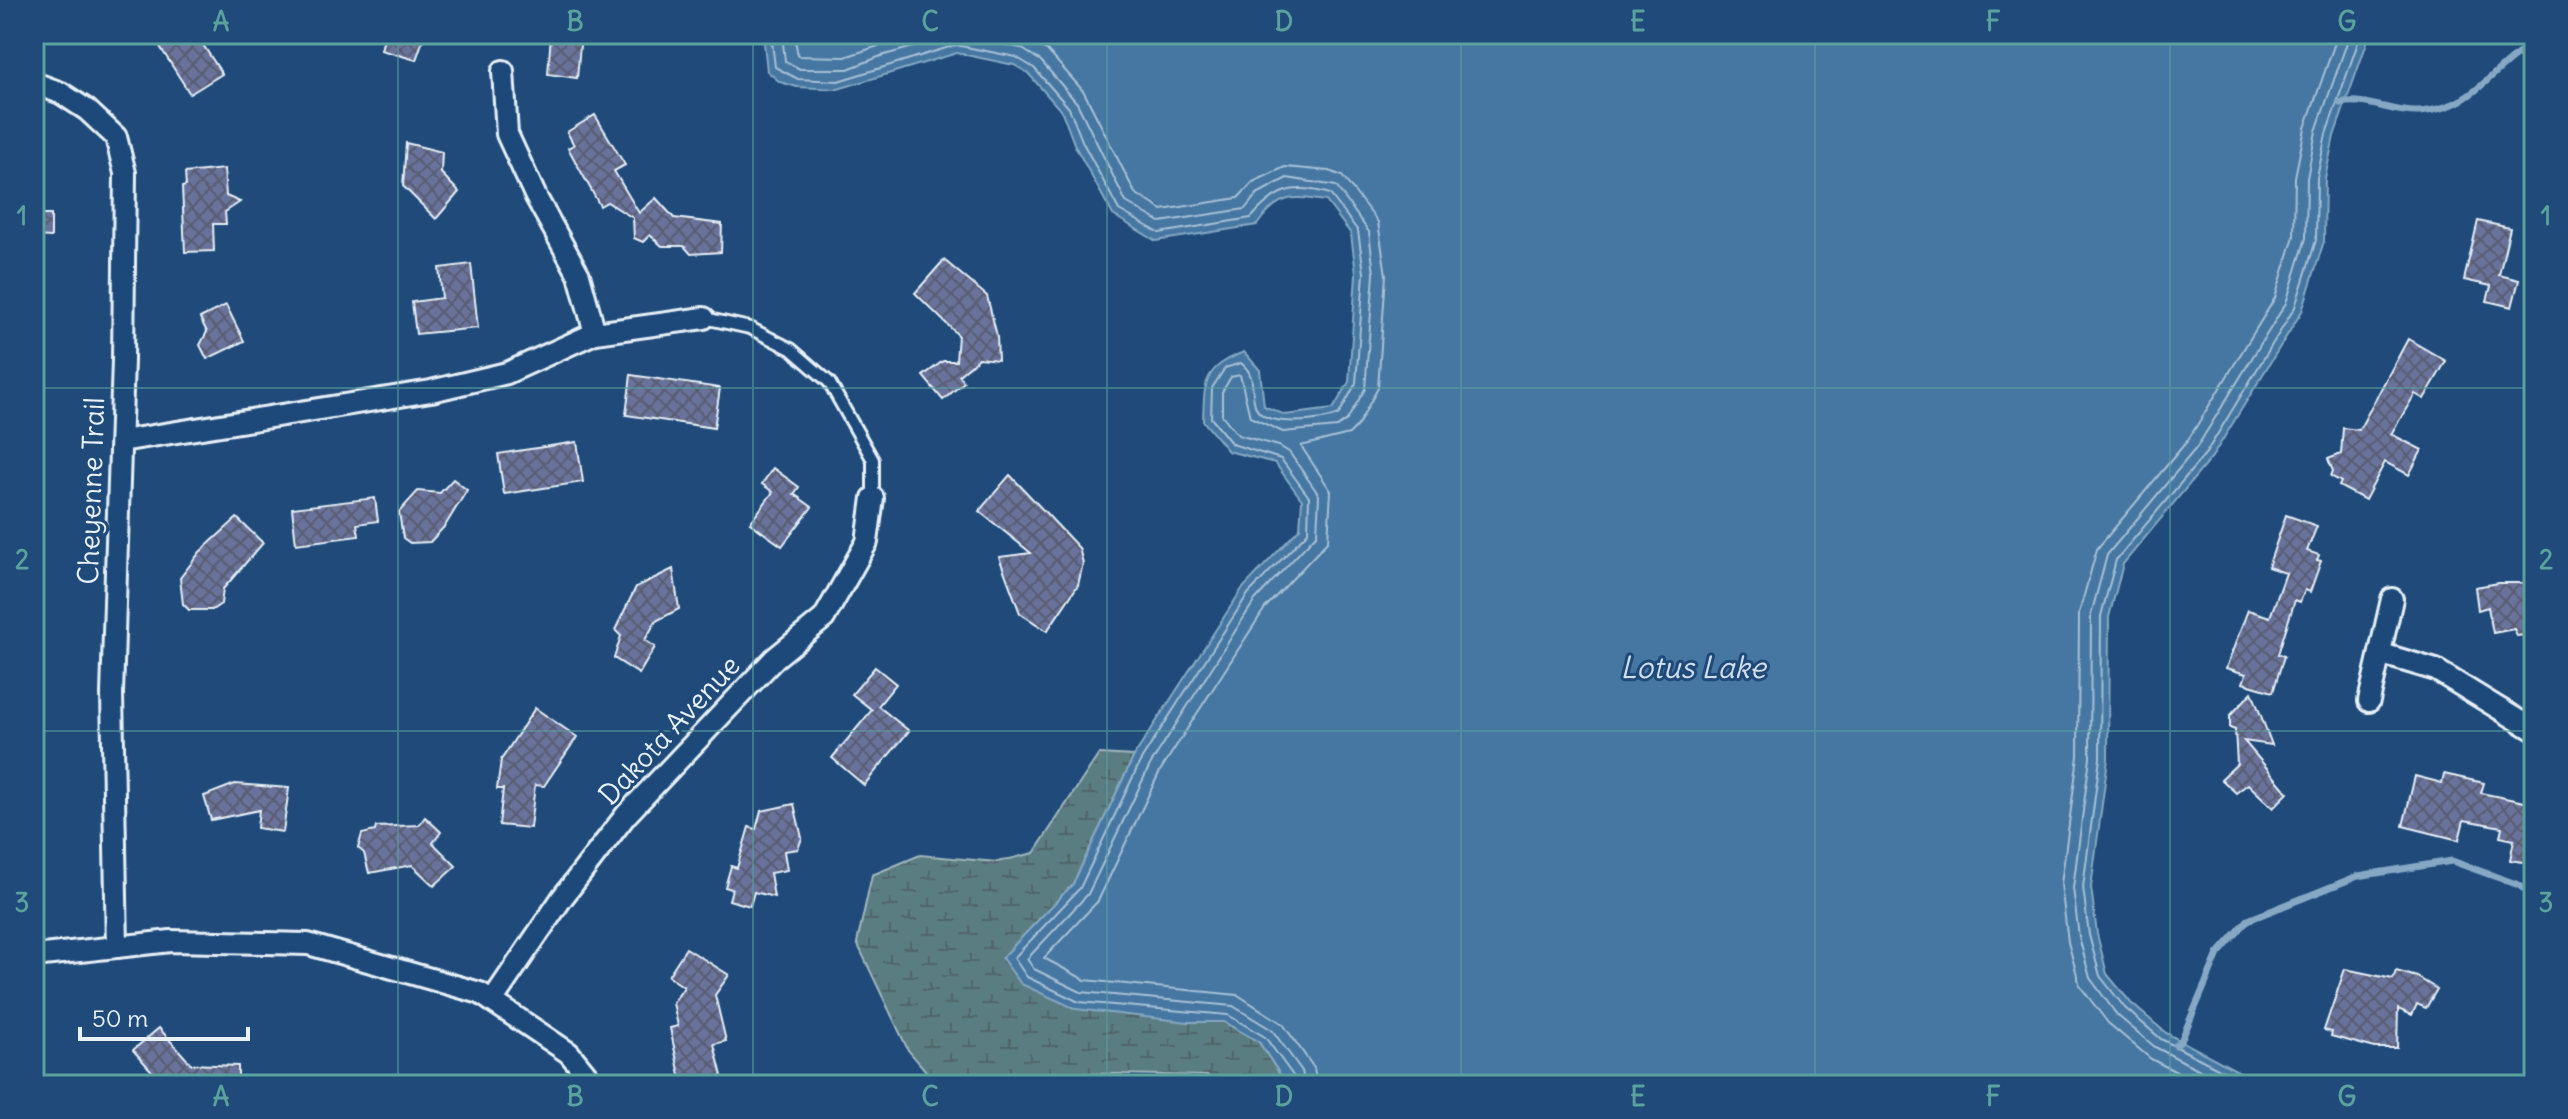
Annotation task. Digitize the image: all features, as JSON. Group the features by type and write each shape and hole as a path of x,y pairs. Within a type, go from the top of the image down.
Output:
{"street":[{"path":"503,71 507,134 536,197 579,275 595,333"},
{"name":"Cheyenne Trail","path":"34,83 61,93 87,110 116,137 125,173 121,441 112,694 117,947"},
{"path":"121,441 431,391 507,373 595,333 704,318"},
{"name":"Dakota Avenue","path":"492,1001 562,898 626,815 775,658 824,618 867,542 873,498"},
{"path":"2369,701 2392,599"},
{"path":"2382,654 2436,670 2534,730"},
{"path":"34,956 171,941 308,944 480,993 569,1053 595,1085"}],"lane":[{"path":"704,318 750,328 791,349 829,382 873,460 873,498"}],"green space":[{"path":"1099,754 1134,756 1073,884 1002,958 1188,1022 1224,1022 1259,1042 1287,1085 1215,1085 1208,1076 1069,1073 1022,1085 936,1083 908,1050 857,943 872,875 920,855 997,862 1034,853"}],"water":[{"name":"Lotus Lake","path":"763,34 2370,34 2334,136 2325,178 2324,241 2302,311 2212,457 2123,564 2109,617 2108,759 2091,887 2097,934 2107,974 2131,1003 2166,1033 2264,1085 1287,1085 1259,1042 1224,1022 1188,1022 1076,1009 1021,984 1002,958 1073,884 1134,756 1242,589 1300,528 1302,500 1275,463 1228,451 1203,421 1204,396 1209,378 1221,364 1244,352 1260,370 1264,406 1285,415 1333,409 1349,382 1356,274 1351,234 1326,201 1295,198 1279,202 1257,225 1156,241 1113,215 1075,146 1062,112 1028,73 1014,65 957,53 838,89 797,87 780,82 767,71"}],"building":[{"path":"152,34 196,34 222,74 190,94"},
{"path":"385,34 425,34 416,60 381,50"},
{"path":"551,34 581,34 577,78 548,74"},
{"path":"595,115 625,165 614,171 639,213 656,198 674,218 722,224 721,252 691,254 684,246 662,246 650,235 643,242 634,238 633,218 607,202 600,206 568,148 574,145 567,132"},
{"path":"406,143 442,152 441,173 459,192 436,219 403,186"},
{"path":"224,169 226,196 240,202 225,212 226,224 213,224 214,251 185,252 182,187 186,186 185,173"},
{"path":"34,215 51,215 51,237 34,236"},
{"path":"2478,221 2510,228 2499,275 2519,280 2512,307 2487,301 2491,286 2464,280"},
{"path":"944,260 987,296 997,336 998,360 979,358 959,375 964,382 943,400 923,376 943,361 956,361 958,335 915,293"},
{"path":"471,264 478,328 416,334 412,302 442,298 439,268"},
{"path":"226,305 244,341 207,359 200,345 207,332 200,318"},
{"path":"2408,339 2446,361 2424,399 2415,394 2391,434 2422,450 2409,475 2385,462 2365,500 2339,486 2341,482 2331,476 2333,471 2328,459 2341,454 2343,428 2359,430"},
{"path":"631,375 720,388 714,428 626,415"},
{"path":"577,442 583,482 504,494 498,454"},
{"path":"773,468 799,487 794,494 812,507 782,546 750,523 773,492 762,484"},
{"path":"1010,475 1079,548 1083,563 1078,585 1047,631 1020,613 999,557 1031,553 979,511"},
{"path":"453,479 467,490 445,526 430,542 410,543 403,538 399,512 418,491 440,493"},
{"path":"375,498 378,521 357,524 359,536 296,544 292,508"},
{"path":"2286,515 2317,526 2307,551 2319,555 2317,560 2321,561 2310,592 2305,590 2300,602 2295,600 2278,654 2284,656 2273,692 2243,683 2246,674 2226,668 2248,610 2270,617 2286,573 2268,567"},
{"path":"237,518 263,543 223,589 221,604 212,610 189,610 183,604 180,578 200,552"},
{"path":"673,569 679,609 656,621 645,640 655,647 639,674 614,658 621,636 615,630 636,587"},
{"path":"2534,583 2534,634 2517,636 2514,629 2493,633 2488,607 2478,610 2475,587"},
{"path":"875,667 896,684 878,706 909,731 864,785 832,758 872,710 852,694"},
{"path":"2252,692 2272,745 2244,741 2288,793 2273,808 2248,784 2236,793 2221,779 2237,764 2235,730 2230,728 2230,716"},
{"path":"535,708 577,737 544,786 535,785 530,828 499,825 503,789 497,789 501,760"},
{"path":"2444,774 2484,783 2481,793 2534,804 2534,864 2510,860 2514,840 2500,837 2502,827 2464,820 2459,840 2403,826 2415,776 2442,783"},
{"path":"235,784 289,788 283,832 257,828 259,810 211,820 204,796"},
{"path":"794,804 802,838 798,849 784,851 787,870 770,873 774,897 754,892 750,906 729,900 732,889 725,887 731,866 737,868 749,827 756,829 761,811"},
{"path":"425,817 441,832 433,843 456,866 434,886 412,865 369,873 364,853 358,848 362,834 375,831 376,827 419,825"},
{"path":"686,948 729,975 715,995 726,1041 714,1044 722,1076 682,1085 670,1028 678,1026 673,1003 684,987 668,976"},
{"path":"2345,969 2393,979 2396,971 2417,977 2437,989 2426,1008 2417,1004 2412,1015 2398,1009 2397,1048 2375,1048 2331,1036 2332,1032 2324,1030"},
{"path":"159,1028 191,1064 238,1066 238,1085 164,1085 133,1050"}],"waterway":[{"path":"2340,103 2359,102 2410,112 2440,109 2470,95 2505,64 2534,44"},
{"path":"2176,1045 2181,1041 2218,954 2248,920 2358,876 2452,861 2519,885 2534,897"}]}
